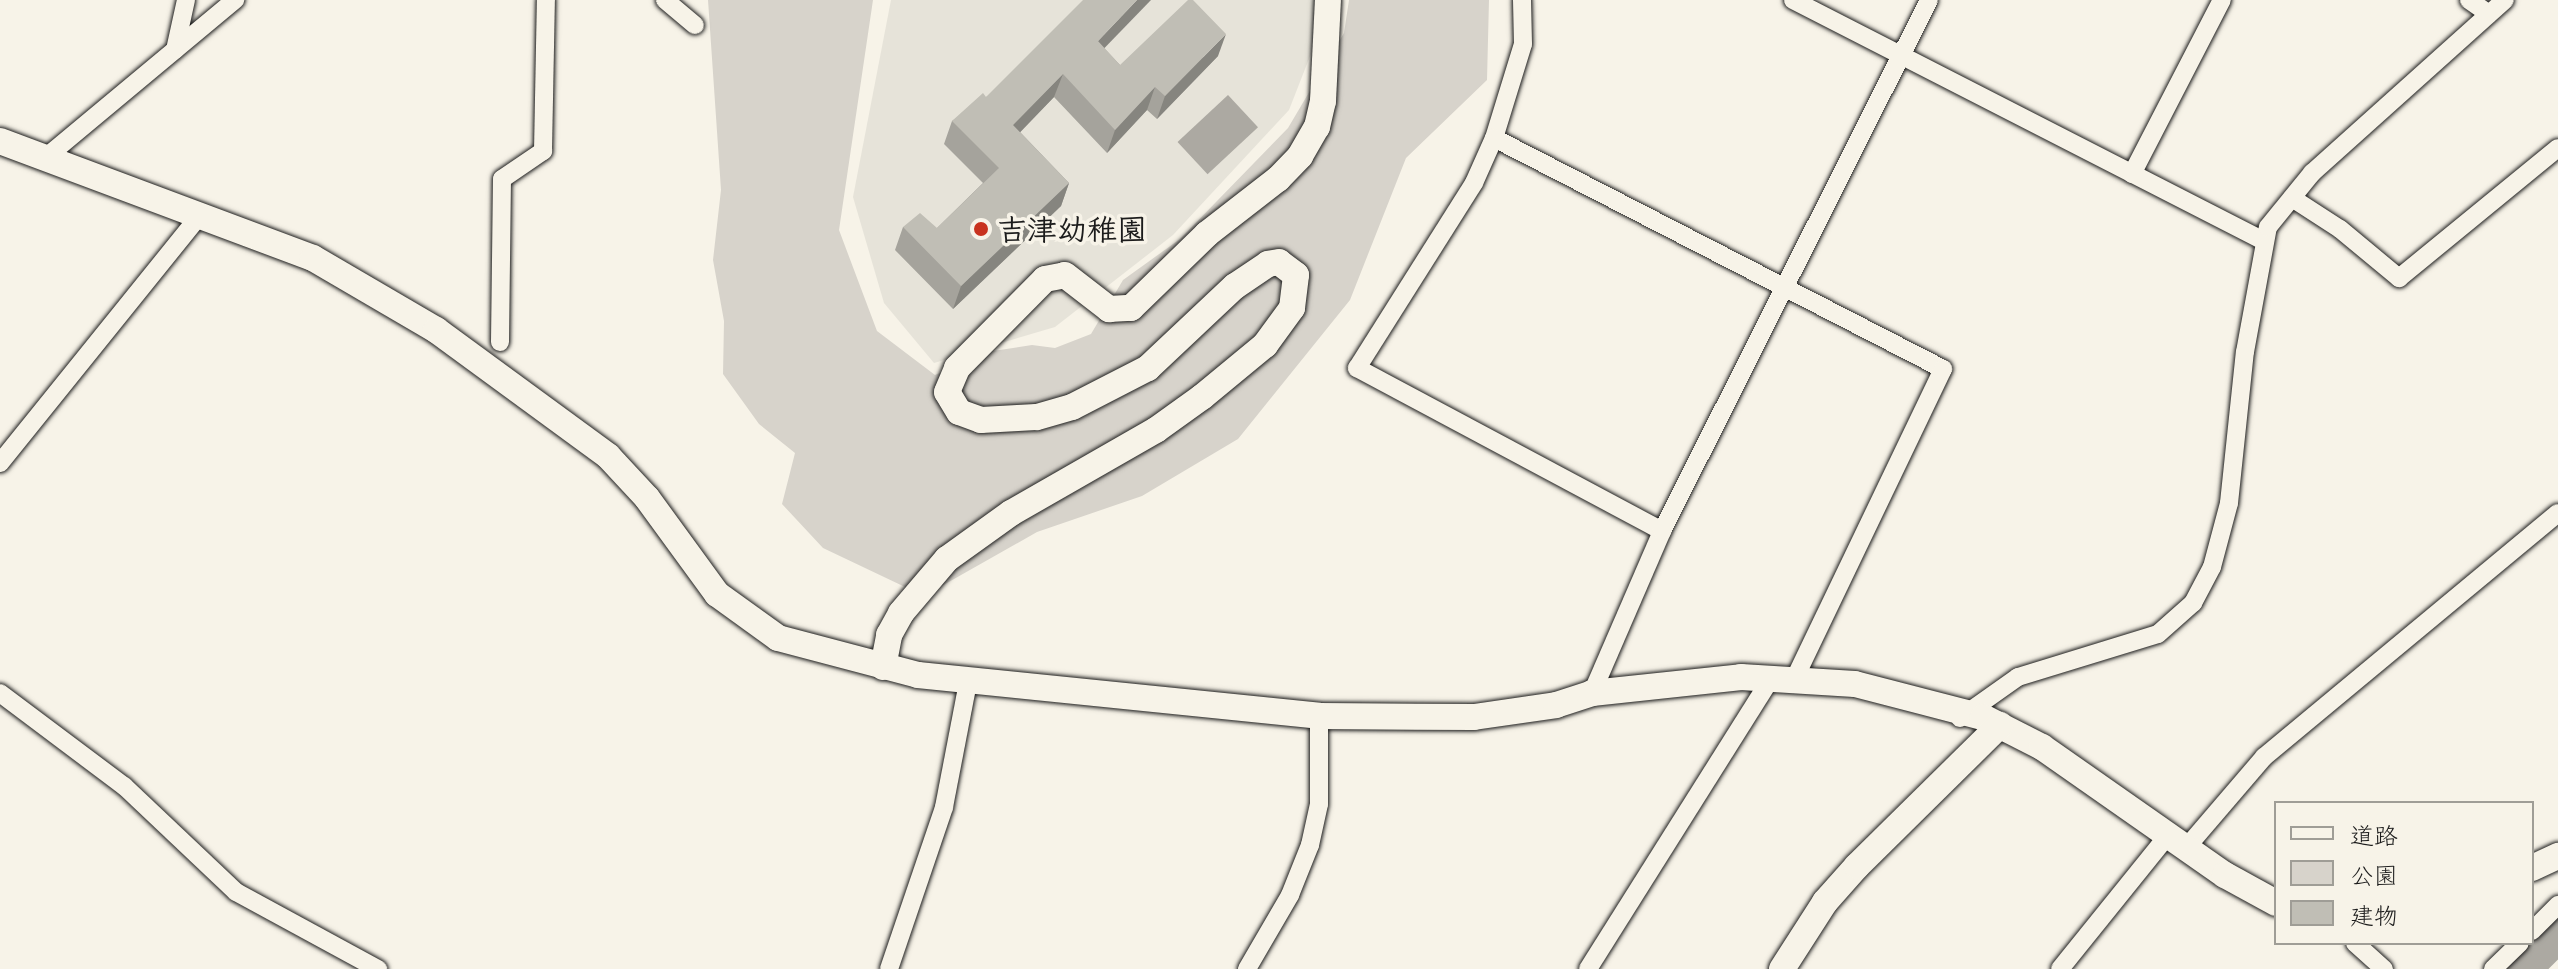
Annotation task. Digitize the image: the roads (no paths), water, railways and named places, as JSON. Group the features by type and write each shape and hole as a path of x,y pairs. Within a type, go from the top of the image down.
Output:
{"street":[{"path":"175,50 186,0"},
{"path":"44,159 235,0"},
{"path":"500,342 502,179 543,151 546,0"},
{"path":"665,0 695,25"},
{"path":"883,667 889,635 901,613 947,559 1011,513 1190,405 1265,345 1292,308 1296,275 1279,262 1268,264 1235,286 1148,368 1072,407 1036,417 981,420 959,412 947,392 957,368 1045,279 1065,275 1109,309 1131,308 1207,234 1278,179 1300,156 1317,127 1323,101 1328,0"},
{"path":"1522,0 1523,44 1494,138 1474,183 1357,368 1662,531"},
{"path":"1793,0 2264,241"},
{"path":"1592,693 1662,531 1929,0"},
{"path":"2132,174 2222,0"},
{"path":"2469,0 2489,14"},
{"path":"1962,716 2018,677 2158,634 2193,603 2212,567 2229,503 2245,352 2268,227 2312,173 2505,0"},
{"path":"1494,138 1783,290 1943,369 1784,678 1588,969"},
{"path":"0,141 313,258 436,330 569,422 637,487 717,594 778,638 883,667 968,682 1319,716 1474,717 1556,705 1592,693 1784,678 1855,684 2000,725 2042,747 2177,842 2274,902"},
{"path":"2292,198 2340,229 2399,278 2558,148"},
{"path":"0,463 201,214"},
{"path":"2060,969 2177,842 2264,757 2558,513"},
{"path":"889,969 944,807 968,682"},
{"path":"0,694 124,786 236,892 378,969"},
{"path":"1247,969 1290,895 1310,845 1319,804 1319,716"},
{"path":"1782,969 1825,902 1857,866 2000,725"},
{"path":"2534,867 2558,856"},
{"path":"2534,929 2558,905"},
{"path":"2357,945 2384,969"},
{"path":"2493,969 2518,945"}],"waterway":[{"path":"2523,969 2558,934"}],"place":[{"name":"吉津幼稚園","path":"981,229"}]}
